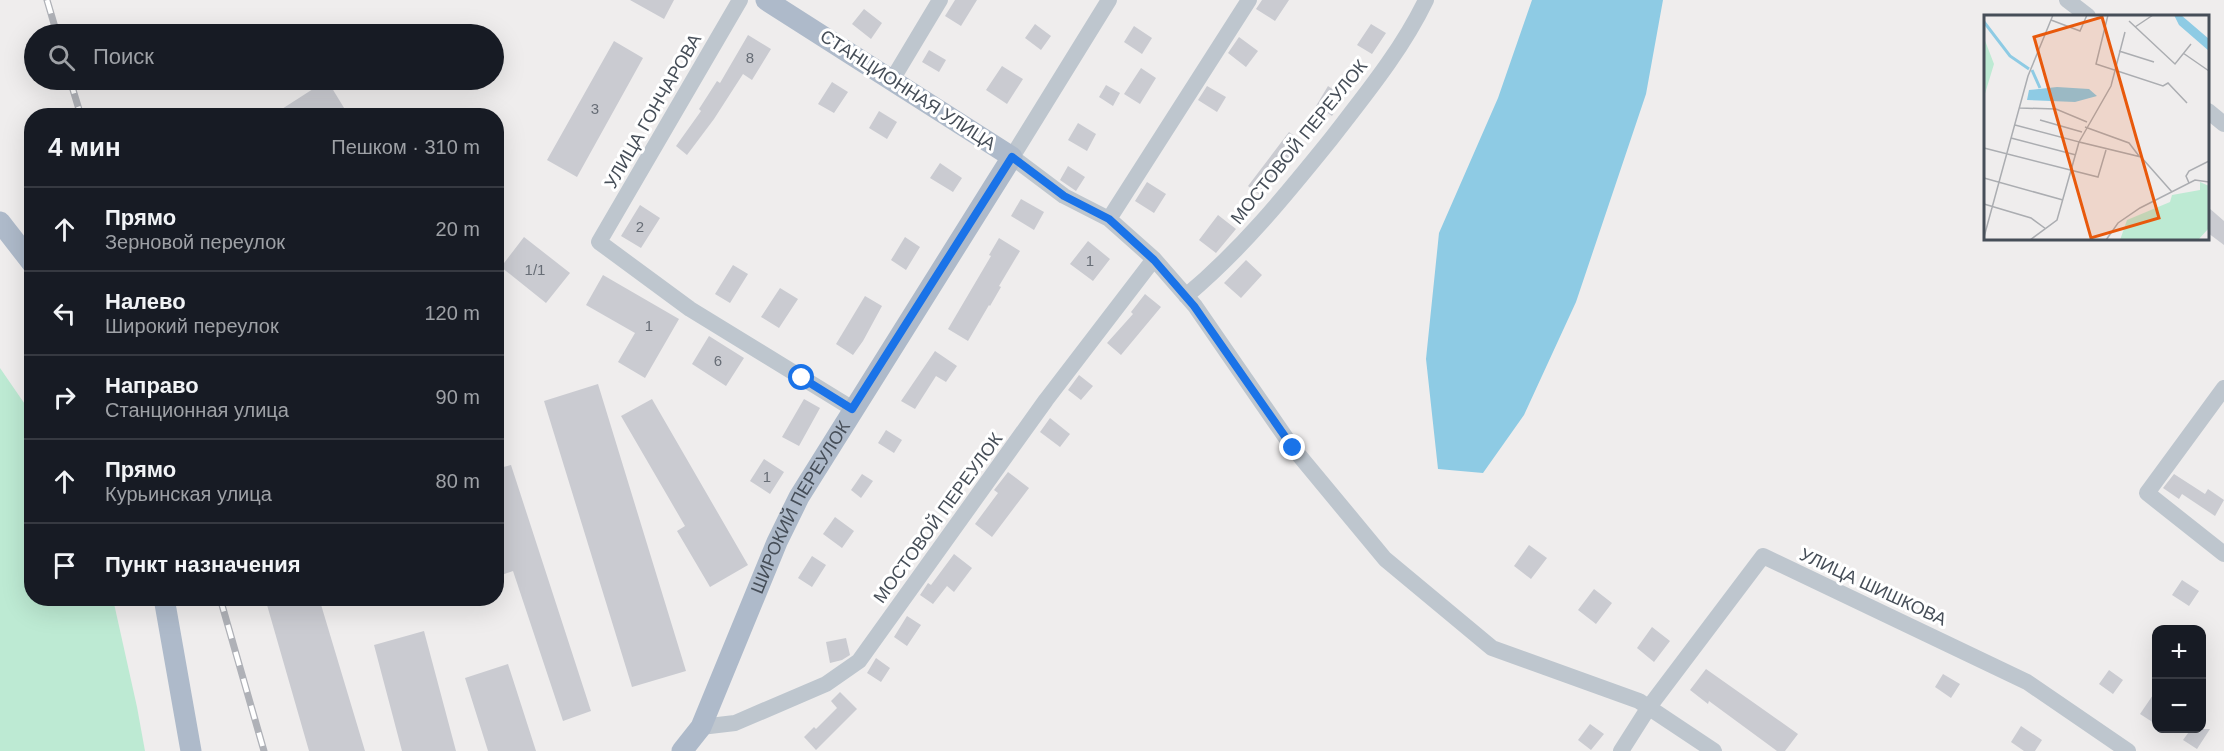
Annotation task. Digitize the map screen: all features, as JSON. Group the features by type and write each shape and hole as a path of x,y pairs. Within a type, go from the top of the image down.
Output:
{"main road":[{"name":"СТАНЦИОННАЯ УЛИЦА","path":"766,0 1012,157"},
{"name":"ШИРОКИЙ ПЕРЕУЛОК","path":"682,751 701,727 777,542 799,497 852,409 1012,157"},
{"path":"0,222 24,253"},
{"path":"165,606 191,751"}],"street":[{"name":"УЛИЦА ГОНЧАРОВА","path":"740,0 599,242 690,309 852,409"},
{"path":"892,80 940,0"},
{"name":"ШИРОКИЙ ПЕРЕУЛОК","path":"1012,157 1109,0"},
{"path":"1109,219 1249,0"},
{"name":"МОСТОВОЙ ПЕРЕУЛОК","path":"1186,296 1218,269 1269,216 1365,96 1418,17 1426,0"},
{"path":"2067,0 2087,15"},
{"path":"2209,112 2224,124"},
{"name":"СТАНЦИОННАЯ УЛИЦА","path":"1012,157 1064,196 1109,219 1154,260 1186,296 1293,448 1385,559 1492,648 1639,701 1714,751"},
{"name":"МОСТОВОЙ ПЕРЕУЛОК","path":"701,727 735,723 826,684 859,661 1046,400 1154,260"},
{"path":"2224,388 2146,493 2224,554"},
{"name":"УЛИЦА ШИШКОВА","path":"1649,707 1763,556 2027,682 2128,751"},
{"path":"1621,751 1649,707"}],"green space":[{"path":"0,368 24,403 24,606 115,606 145,751 0,751"}],"water":[{"path":"1532,0 1663,0 1646,94 1576,302 1524,415 1483,473 1438,469 1426,359 1439,233 1498,98"}],"building":[{"path":"630,0 674,0 664,19"},
{"path":"955,0 977,0 961,26 945,16"},
{"path":"1262,0 1289,0 1275,21 1256,9"},
{"path":"864,9 882,23 871,39 852,24"},
{"path":"1035,24 1051,36 1041,50 1025,38"},
{"path":"1371,24 1386,33 1372,54 1357,45"},
{"path":"1134,26 1152,38 1142,54 1124,42"},
{"path":"748,35 771,49 752,80 743,74 687,155 676,146 701,111 699,109 717,81 720,83"},
{"path":"1239,37 1258,51 1246,67 1228,53"},
{"path":"614,41 643,58 577,177 547,160"},
{"path":"929,50 946,60 939,72 922,62"},
{"path":"1002,66 1023,79 1007,104 986,90"},
{"path":"1141,68 1156,78 1140,104 1124,94"},
{"path":"832,82 848,92 834,113 818,104"},
{"path":"1106,85 1120,93 1113,106 1099,97"},
{"path":"1207,86 1226,97 1217,112 1198,100"},
{"path":"1328,86 1344,97 1332,116 1316,106"},
{"path":"311,90 333,90 344,108 283,108"},
{"path":"879,111 897,122 887,139 869,128"},
{"path":"1078,123 1096,134 1087,151 1068,140"},
{"path":"1289,132 1301,141 1261,196 1248,186"},
{"path":"940,163 962,178 953,192 930,178"},
{"path":"1068,166 1085,177 1076,191 1060,180"},
{"path":"1147,182 1166,194 1154,213 1135,201"},
{"path":"1021,199 1044,212 1034,230 1011,216"},
{"path":"640,205 660,218 641,248 621,236"},
{"path":"2209,208 2224,221 2224,245 2209,234"},
{"path":"1218,215 1236,229 1216,253 1199,240"},
{"path":"524,237 570,273 546,303 504,269 504,263"},
{"path":"905,237 920,247 906,270 891,260"},
{"path":"999,238 1020,251 968,341 948,329 991,256 989,255"},
{"path":"1088,241 1110,259 1093,281 1070,264"},
{"path":"1246,260 1262,275 1241,298 1224,283"},
{"path":"733,265 748,274 730,303 715,294"},
{"path":"603,275 679,319 645,378 618,362 635,333 586,305"},
{"path":"780,288 798,299 779,328 761,317"},
{"path":"1145,294 1161,307 1121,355 1107,343 1133,314 1131,312"},
{"path":"865,296 882,306 853,355 836,344"},
{"path":"709,336 744,358 726,386 692,364"},
{"path":"935,351 957,366 946,382 936,376 915,409 901,401"},
{"path":"1079,375 1093,386 1081,400 1068,390"},
{"path":"598,384 686,671 632,687 544,401"},
{"path":"652,399 748,565 710,587 677,531 685,526 621,416"},
{"path":"804,399 820,408 799,446 782,437"},
{"path":"1050,418 1070,434 1060,447 1040,432"},
{"path":"886,430 902,440 894,453 878,443"},
{"path":"764,459 784,472 770,494 750,481"},
{"path":"511,465 591,711 563,721 513,571 504,574 504,467"},
{"path":"1008,472 1029,488 992,537 975,524 998,493 994,490"},
{"path":"862,474 873,481 861,498 851,490"},
{"path":"2174,474 2205,494 2208,489 2224,500 2215,516 2182,494 2179,499 2163,488"},
{"path":"835,517 854,531 842,548 823,534"},
{"path":"1529,545 1547,558 1531,579 1514,566"},
{"path":"954,554 972,568 954,592 947,586 933,604 920,595 928,583 931,585"},
{"path":"812,556 826,565 812,587 798,578"},
{"path":"2182,580 2199,591 2189,606 2172,595"},
{"path":"1594,589 1612,603 1596,624 1578,610"},
{"path":"267,606 321,606 365,751 309,751"},
{"path":"907,616 921,625 907,646 894,637"},
{"path":"1652,627 1670,641 1654,662 1637,648"},
{"path":"424,631 456,751 402,751 374,645"},
{"path":"846,638 850,655 830,663 826,642"},
{"path":"876,658 890,668 881,682 867,673"},
{"path":"508,664 536,751 488,751 465,678"},
{"path":"1706,669 1798,734 1785,751 1777,751 1709,701 1708,704 1690,690"},
{"path":"2109,670 2123,680 2113,694 2099,684"},
{"path":"1943,674 1960,684 1951,698 1935,687"},
{"path":"840,692 857,709 816,750 804,737 814,727 816,729 837,708 831,701"},
{"path":"2152,696 2152,722 2140,714"},
{"path":"1590,724 1604,734 1591,750 1578,740"},
{"path":"2021,726 2042,740 2035,751 2024,751 2011,742"},
{"path":"2206,729 2210,729 2197,749 2183,740 2188,733 2206,733"}],"railway":[{"path":"47,0 54,24"},
{"path":"73,90 79,108"},
{"path":"222,606 264,751"}],"route":[{"path":"802,378 852,409 1012,157 1064,196 1109,219 1154,260 1194,306 1293,448"}]}
